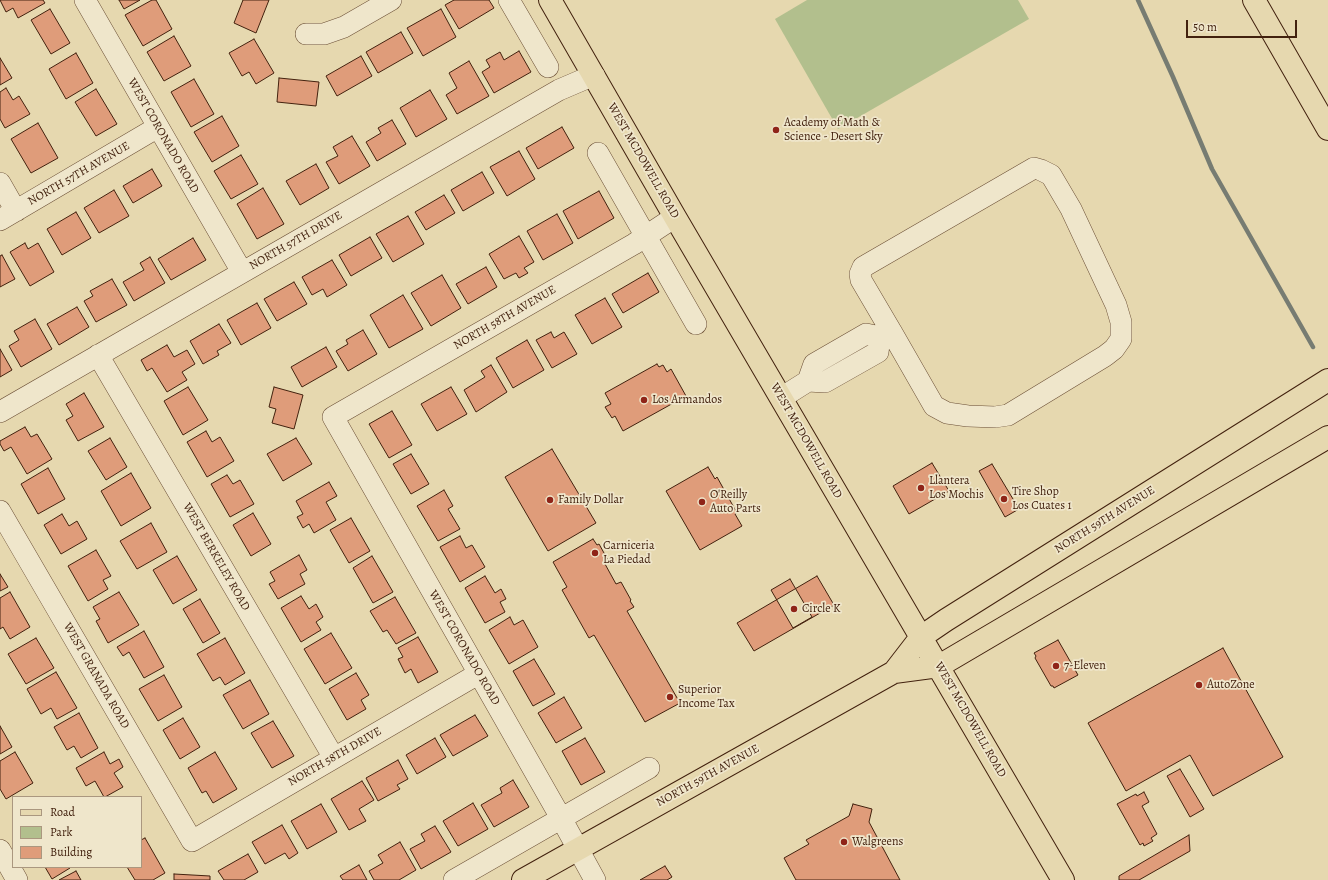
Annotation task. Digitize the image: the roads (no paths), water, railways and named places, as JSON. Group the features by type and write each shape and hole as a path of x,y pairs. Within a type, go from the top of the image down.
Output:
{"main road":[{"name":"WEST MCDOWELL ROAD","path":"550,0 675,217 1063,880"},
{"path":"1254,0 1328,129"},
{"name":"NORTH 59TH AVENUE","path":"894,672 921,637 946,620 1328,380"},
{"name":"NORTH 59TH AVENUE","path":"523,880 577,848 894,672 939,666 1328,437"}],"street":[{"name":"WEST CORONADO ROAD","path":"85,0 242,272"},
{"path":"306,34 324,34 344,27 391,0"},
{"path":"510,0 548,67"},
{"name":"NORTH 57TH DRIVE","path":"0,412 559,90 594,75"},
{"name":"NORTH 57TH AVENUE","path":"8,216 158,128"},
{"path":"598,153 696,324"},
{"path":"781,398 808,381 825,382 878,352 885,334 860,274 863,266 1034,168 1050,175 1071,209 1116,305 1121,322 1121,339 1105,356 1008,415 995,417 968,416 947,413 934,406 885,334"},
{"path":"0,183 8,216"},
{"name":"NORTH 58TH AVENUE","path":"333,417 645,236 675,217"},
{"name":"WEST BERKELEY ROAD","path":"98,355 334,758"},
{"name":"WEST CORONADO ROAD","path":"333,417 561,818 577,848 589,878"},
{"name":"WEST GRANADA ROAD","path":"0,512 192,841"},
{"name":"NORTH 58TH DRIVE","path":"192,841 478,674"},
{"path":"454,880 648,768"},
{"path":"0,850 17,880"}],"waterway":[{"path":"1138,0 1212,169 1313,347"}],"place":[{"name":"Academy of Math & Science - Desert Sky","path":"776,130"},
{"name":"Los Armandos","path":"644,400"},
{"name":"Llantera Los Mochis","path":"921,488"},
{"name":"Tire Shop Los Cuates 1","path":"1004,499"},
{"name":"Family Dollar","path":"550,500"},
{"name":"O'Reilly Auto Parts","path":"702,502"},
{"name":"Carniceria La Piedad","path":"595,553"},
{"name":"Circle K","path":"794,609"},
{"name":"7-Eleven","path":"1056,666"},
{"name":"AutoZone","path":"1199,685"},
{"name":"Superior Income Tax","path":"670,697"},
{"name":"Walgreens","path":"844,842"}]}
